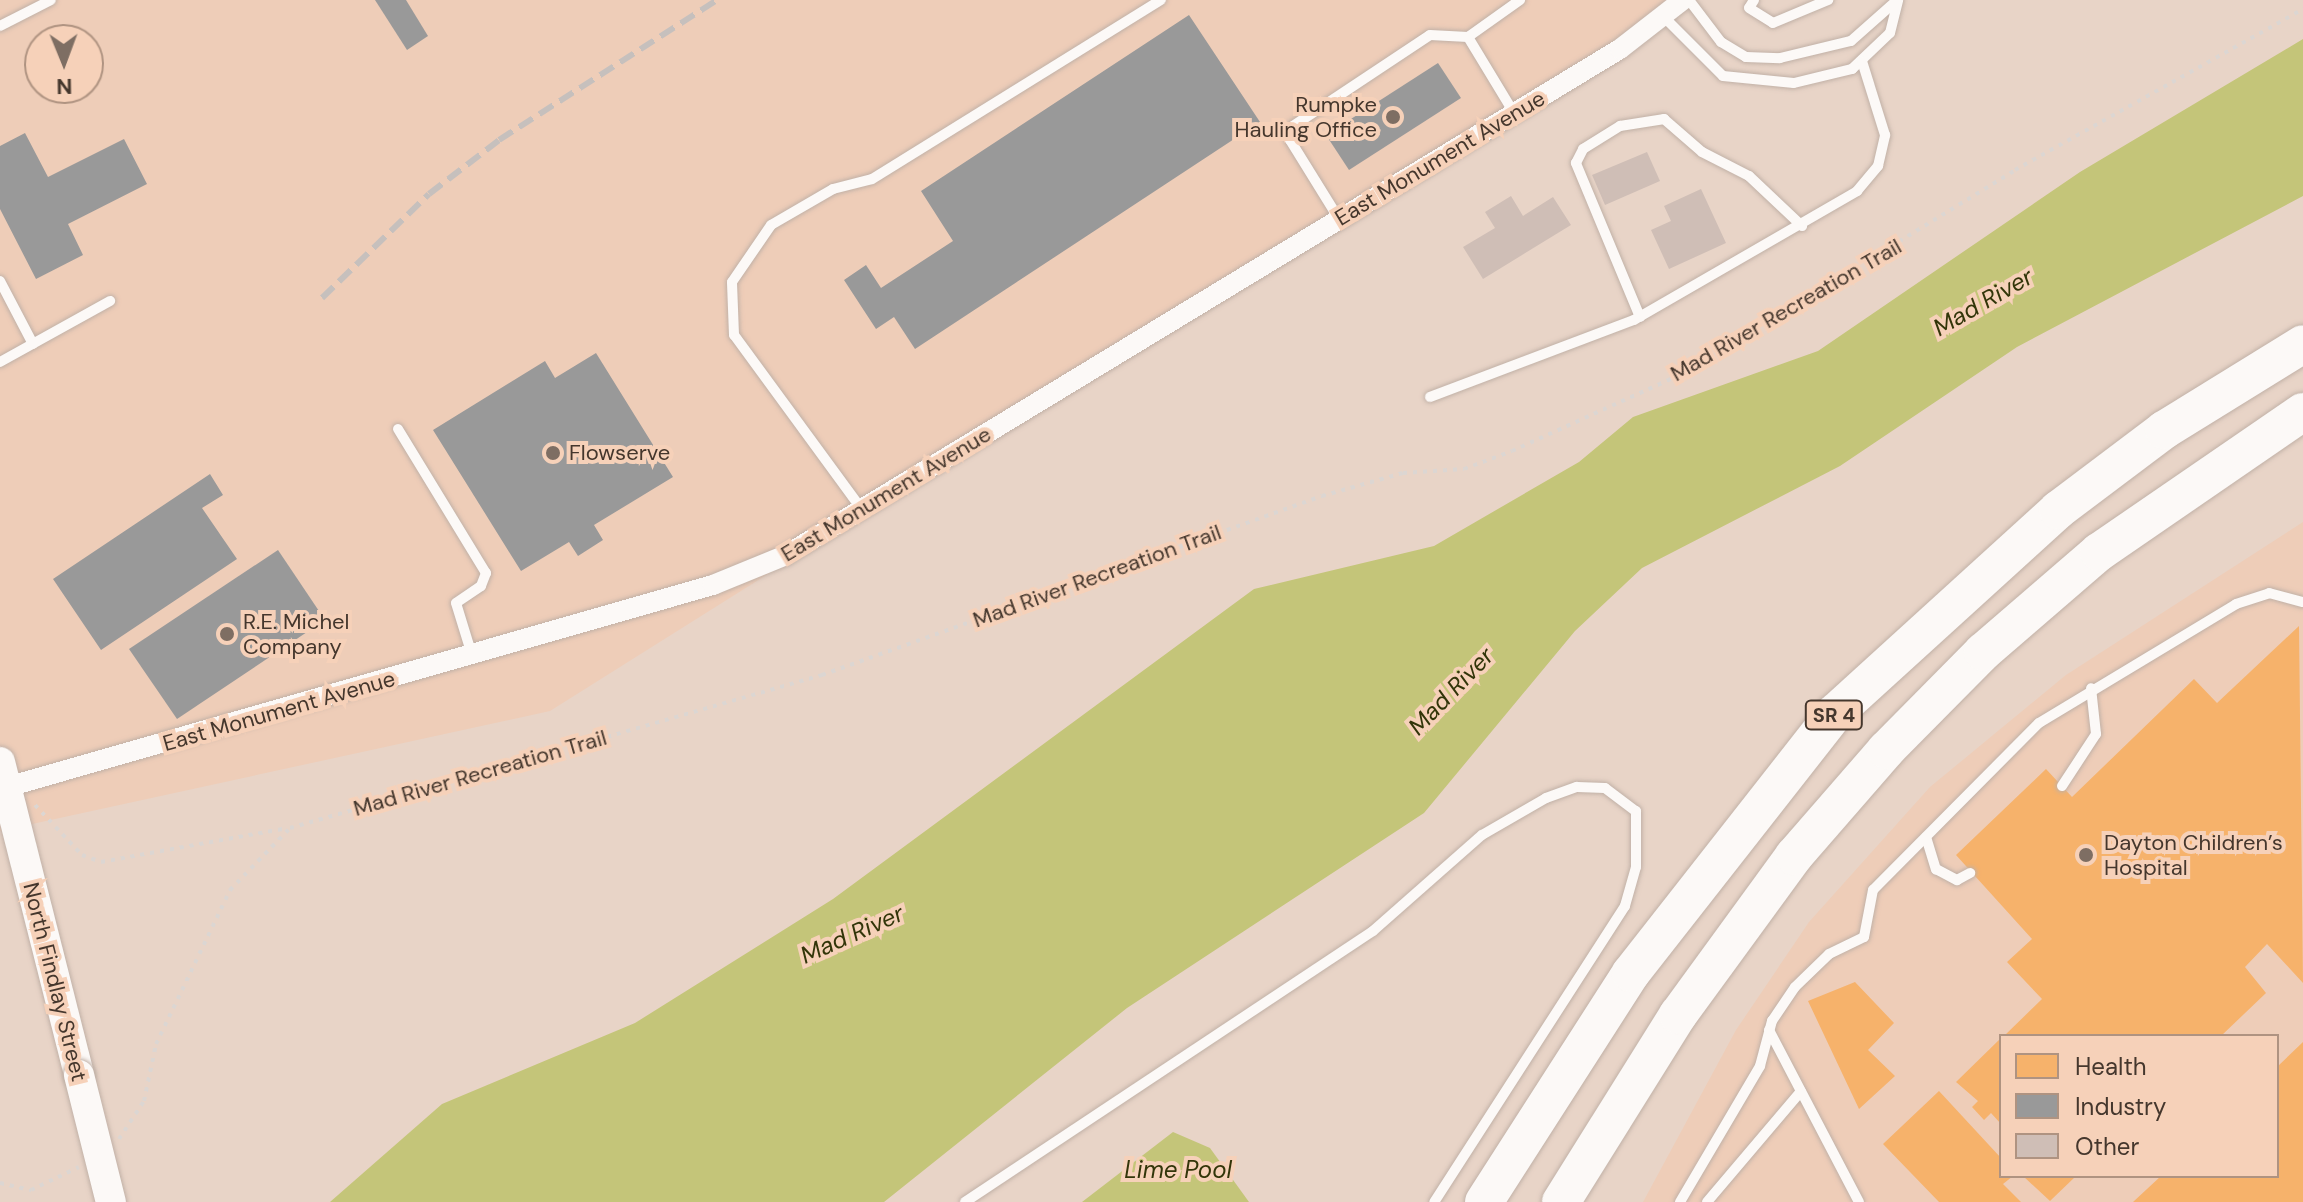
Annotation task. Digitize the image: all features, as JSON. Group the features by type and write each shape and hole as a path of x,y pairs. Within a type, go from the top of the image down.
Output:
{"highway":[{"name":"SR 4","path":"1484,1202 1631,973 1835,713 2058,510 2164,430 2303,344"},
{"name":"SR 4","path":"1561,1202 1678,1015 1794,856 1886,750 1983,652 2099,552 2303,412"}],"main road":[{"name":"North Findlay Street","path":"2,780 111,1202"}],"street":[{"name":"East Monument Avenue","path":"2,780 472,655 713,585 863,511 1514,113 1664,17 1683,0"}],"lane":[{"path":"0,26 51,0"},
{"path":"863,511 734,335 732,282 771,225 833,189 872,179 1161,0"},
{"path":"1339,219 1290,140 1293,126 1430,35 1468,37 1520,0"},
{"path":"1689,0 1721,42 1746,57 1780,58 1851,41 1898,0"},
{"path":"1754,0 1749,8 1773,23 1828,0"},
{"path":"1664,17 1723,76 1794,83 1862,61 1890,33 1898,0"},
{"path":"1468,37 1514,113"},
{"path":"1430,397 1640,317 1802,226 1857,191 1880,158 1881,113 1862,61"},
{"path":"1640,317 1576,163 1583,149 1620,126 1664,119 1702,152 1749,176 1802,226"},
{"path":"0,281 33,344"},
{"path":"0,362 110,301"},
{"path":"398,429 486,573 481,586 456,603 472,655"},
{"path":"1680,1202 1760,1066 1769,1030 1817,965 1864,937 1873,890 2039,723 2091,688 2236,604 2269,593 2303,602"},
{"path":"2062,786 2096,734 2091,688"},
{"path":"965,1202 1373,931 1503,821 1577,787 1605,788 1636,811 1636,867 1625,906 1434,1202"},
{"path":"1926,837 1936,869 1957,880 1970,873"},
{"path":"1769,1030 1859,1202"},
{"path":"1707,1202 1801,1091"}],"path":[{"name":"Mad River Recreation Trail","path":"112,1144 144,1101 156,1044 230,890 290,828 822,675 1322,496 1403,473 1464,469 1512,451 1686,372 2015,170 2303,9"},
{"path":"2,780 51,814 82,855 101,862 290,828"},
{"path":"0,1183 31,1190 87,1161"}],"shaded area":[{"path":"0,0 1681,0 550,711 0,831"},
{"name":"Dayton Children’s Hospital","path":"2303,522 2303,1202 1643,1202 1736,1030 1809,922 1930,787 2066,675"}],"water":[{"name":"Mad River","path":"2303,39 2303,196 2017,347 1840,466 1642,568 1575,631 1424,813 1127,1008 884,1202 330,1202 442,1104 635,1023 833,899 1254,589 1434,546 1579,462 1633,417 1818,351 2080,172"},
{"name":"Lime Pool","path":"1173,1132 1210,1148 1249,1202 1082,1202"}],"building: Health":[{"name":"Dayton Children’s Hospital","path":"2299,626 2303,983 2267,944 2245,967 2266,993 2223,1034 2006,1034 2042,999 2007,962 2032,939 1956,855 2046,769 2072,797 2194,679 2217,703"},
{"path":"1855,982 1894,1023 1868,1050 1895,1076 1859,1109 1808,1001"},
{"path":"1999,1040 1999,1122 1991,1113 1984,1120 1972,1107 1978,1101 1956,1082"},
{"path":"2303,1042 2303,1202 2133,1202 2159,1178 2279,1178 2279,1065"},
{"path":"1939,1091 1999,1156 1999,1178 2010,1178 2003,1184 2021,1202 1939,1202 1883,1144"},
{"path":"2025,1178 2074,1178 2050,1201"}],"building: Industry":[{"path":"375,0 406,0 428,36 407,50"},
{"path":"1189,15 1260,122 915,349 894,317 876,329 844,280 866,265 881,288 953,241 921,191"},
{"name":"Rumpke Hauling Office","path":"1438,63 1461,98 1349,170 1326,135"},
{"path":"25,133 48,177 124,139 147,184 68,224 83,255 36,279 0,209 0,146"},
{"name":"Flowserve","path":"596,353 673,477 594,525 603,540 578,556 569,542 521,571 433,430 545,361 555,378"},
{"path":"210,474 223,495 202,508 237,559 101,650 53,579"},
{"name":"R.E. Michel Company","path":"278,550 325,620 177,719 129,649"}],"building: Other":[{"path":"1647,152 1660,181 1605,205 1592,175"},
{"path":"1701,189 1726,243 1669,269 1651,230 1671,221 1664,206"},
{"path":"1511,196 1523,216 1553,197 1571,225 1483,279 1463,247 1495,228 1485,212"}],"railway":[{"path":"322,298 429,194 499,140 717,0"}],"place":[{"name":"Rumpke Hauling Office","path":"1393,117"},
{"name":"Flowserve","path":"553,453"},
{"name":"R.E. Michel Company","path":"227,634"},
{"name":"Dayton Children’s Hospital","path":"2086,855"}]}
